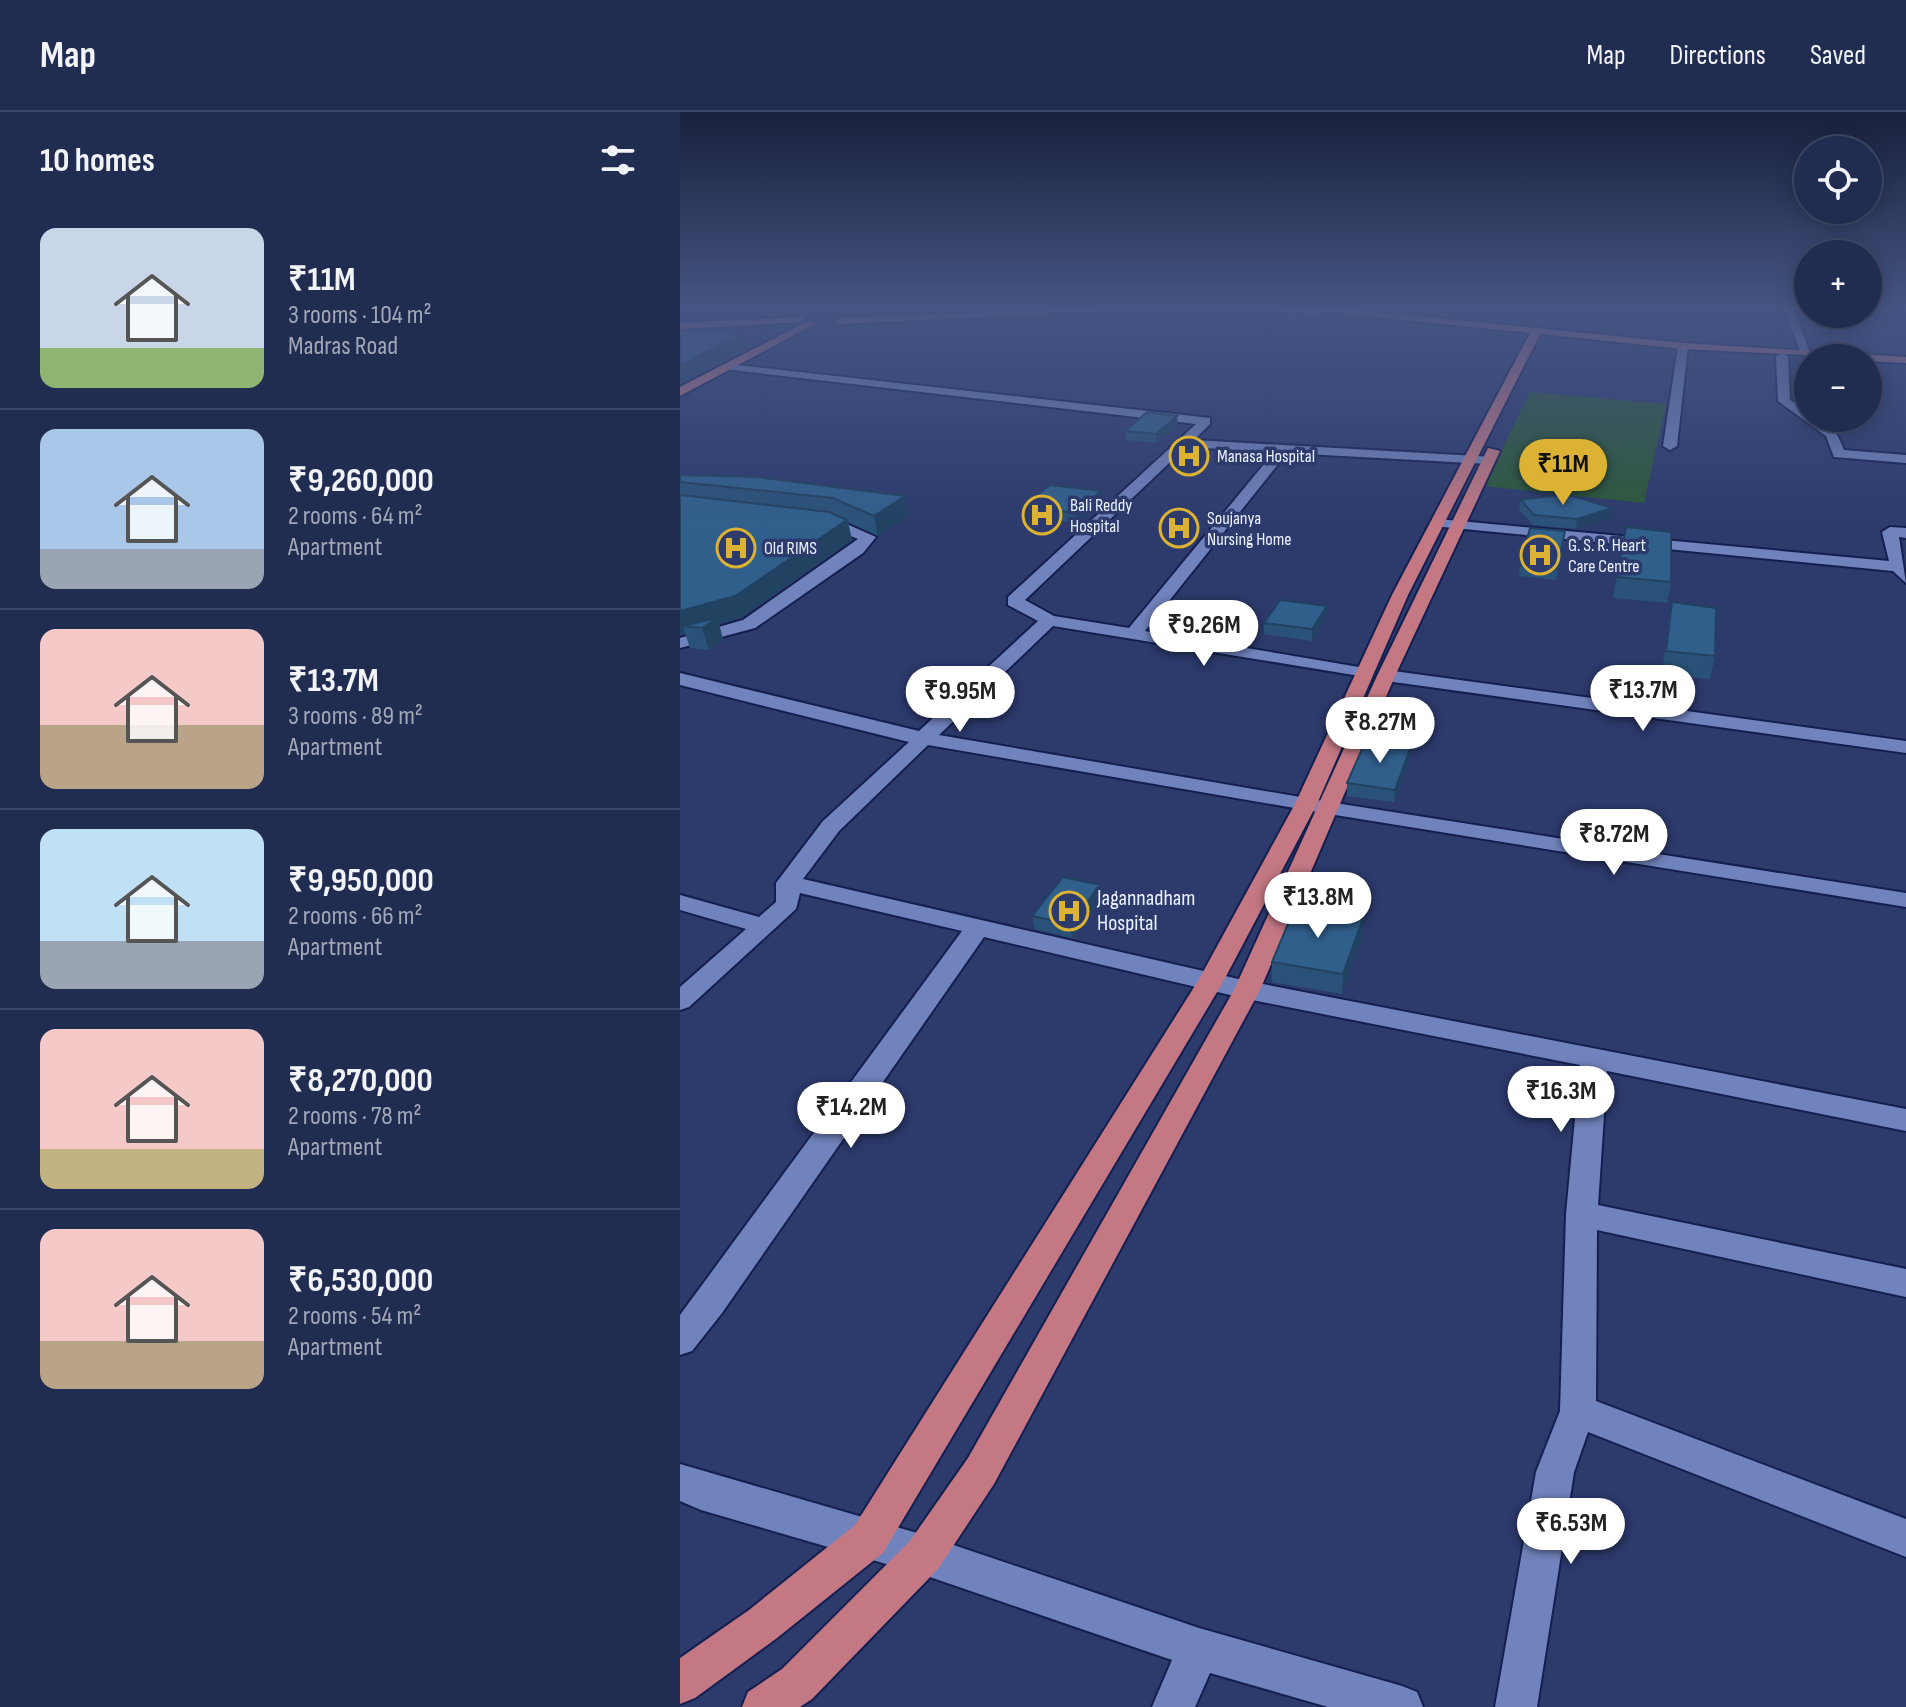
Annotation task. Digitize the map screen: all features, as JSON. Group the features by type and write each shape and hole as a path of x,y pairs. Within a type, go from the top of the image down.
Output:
{"main road":[{"path":"680,392 700,381"},
{"path":"763,1707 797,1684 924,1555 981,1471 1247,990 1318,806 1376,675 1518,381"},
{"path":"680,1683 763,1624 869,1539 1318,806"}],"street":[{"path":"856,381 1206,421 1014,601 1049,620 1376,675 1906,747"},
{"path":"1670,446 1679,381"},
{"path":"1783,381 1784,401 1832,434 1839,454 1906,459"},
{"path":"1185,443 1481,460"},
{"path":"1134,634 1284,448"},
{"path":"680,643 749,624 857,550 868,537 837,525 795,520"},
{"path":"1447,524 1902,572 1890,532 1906,533"},
{"path":"680,1001 788,904 788,883 831,826 1049,620"},
{"path":"680,679 924,738 1318,806 1906,900"},
{"path":"788,883 1247,990 1906,1120"},
{"path":"680,902 764,926"},
{"path":"680,1340 710,1303 978,927"},
{"path":"1516,1707 1555,1472 1578,1411 1582,1214 1594,1058"},
{"path":"1582,1214 1906,1283"},
{"path":"1578,1411 1906,1538"},
{"path":"680,1482 701,1491 924,1555 1199,1649 1402,1707"},
{"path":"1173,1707 1199,1649"}],"green space":[{"path":"1530,392 1666,404 1644,503 1484,486"}],"building":[{"path":"1147,412 1177,416 1156,434 1125,431"},
{"path":"680,475 757,477 905,496 874,516 833,498 680,482"},
{"path":"1050,485 1101,491 1075,513 1023,506"},
{"path":"1566,494 1612,508 1577,519 1534,515 1521,500"},
{"path":"680,495 829,512 847,520 735,596 680,611"},
{"path":"1626,527 1671,532 1671,582 1617,577"},
{"path":"1530,528 1565,531 1557,569 1520,566"},
{"path":"1280,600 1327,606 1312,629 1264,623"},
{"path":"1672,602 1716,608 1715,656 1666,651"},
{"path":"717,618 702,628 683,626"},
{"path":"1366,740 1411,746 1395,790 1347,783"},
{"path":"1063,877 1100,885 1070,924 1032,916"},
{"path":"1295,907 1363,918 1343,974 1272,962"}],"place":[{"name":"Manasa Hospital","path":"1189,456"},
{"name":"Bali Reddy Hospital","path":"1042,515"},
{"name":"Soujanya Nursing Home","path":"1179,528"},
{"name":"Old RIMS","path":"736,548"},
{"name":"G. S. R. Heart Care Centre","path":"1540,555"},
{"name":"Jagannadham Hospital","path":"1069,911"}]}
